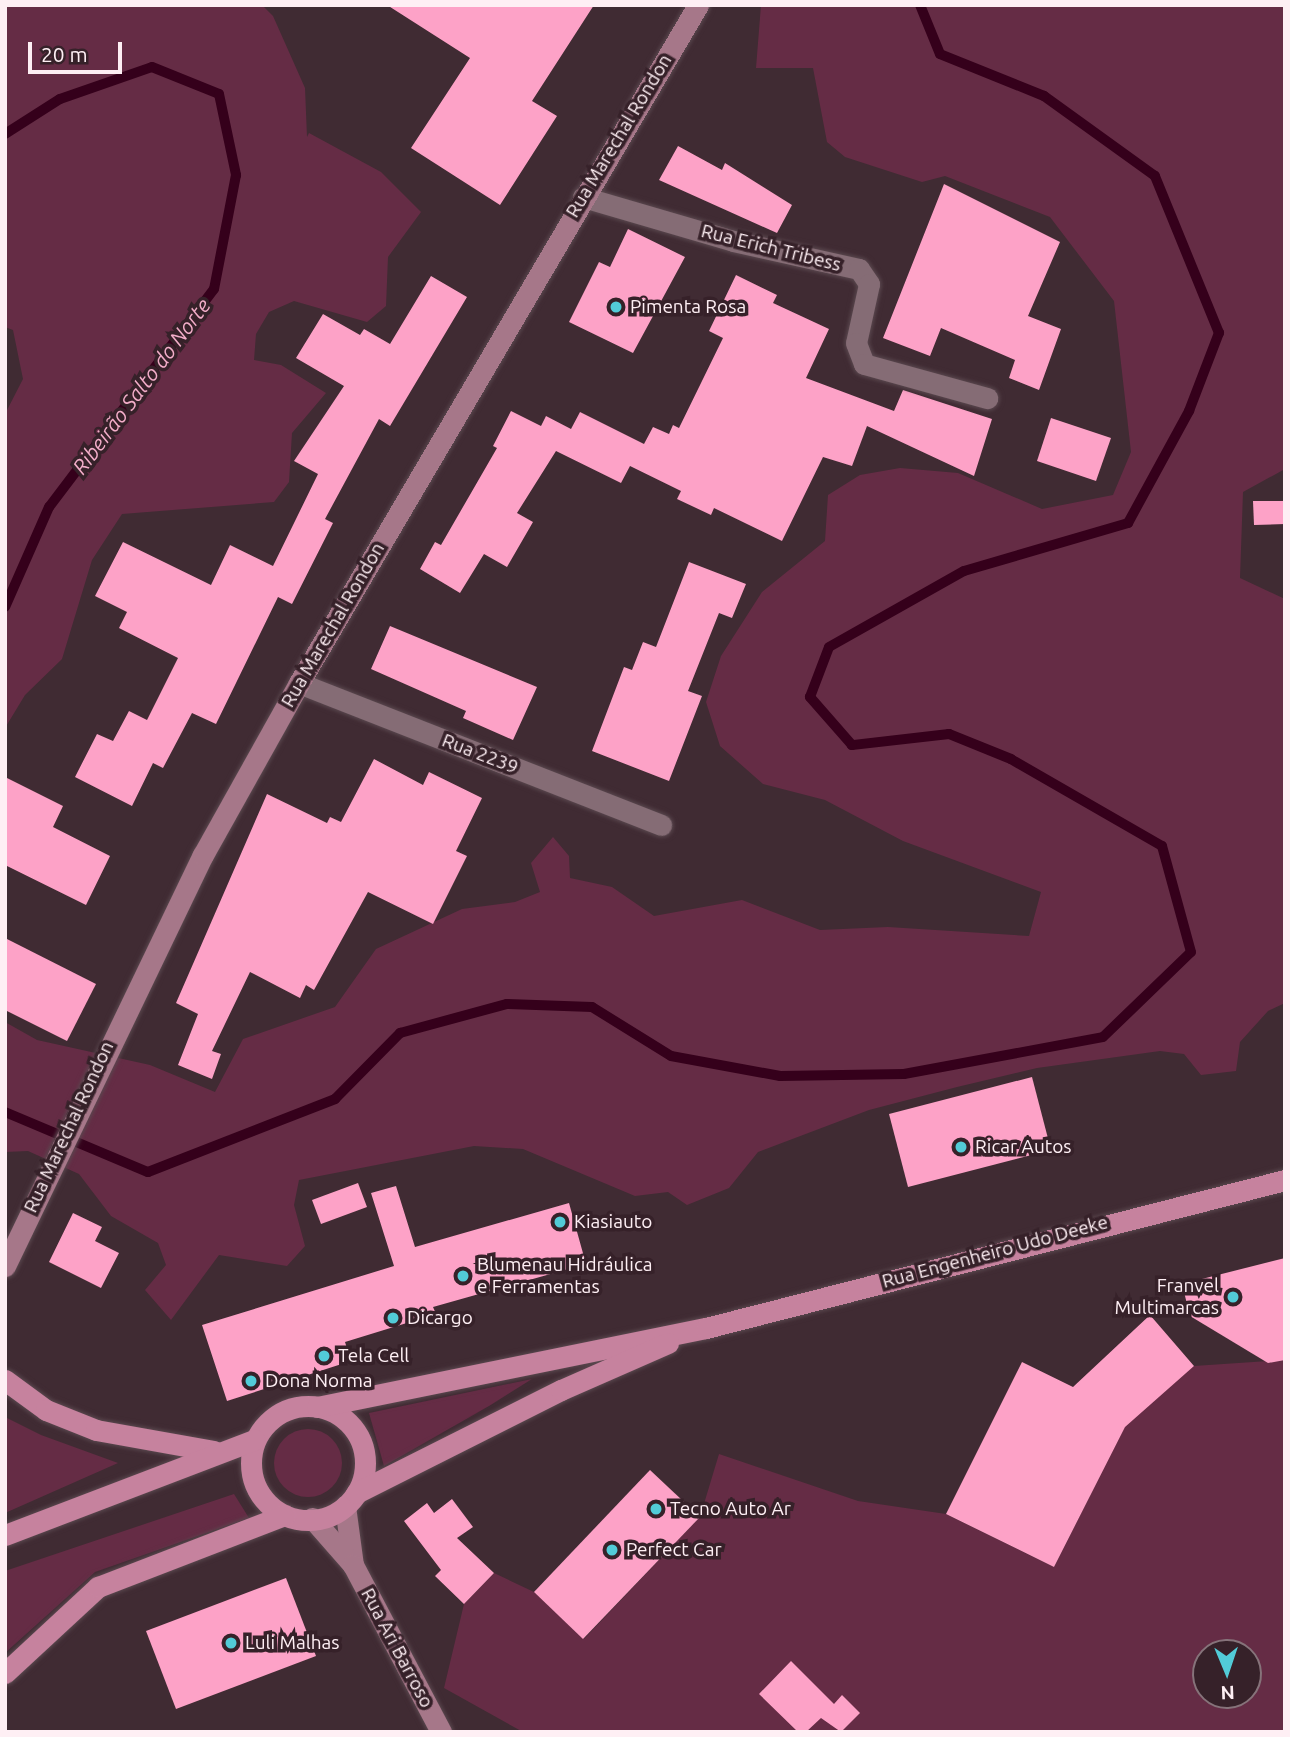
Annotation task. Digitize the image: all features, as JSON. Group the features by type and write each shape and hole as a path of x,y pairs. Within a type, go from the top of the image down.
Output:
{"main road":[{"name":"Rua Marechal Rondon","path":"5,1266 104,1053 299,683 698,5"},
{"name":"Rua Engenheiro Udo Deeke","path":"317,1407 706,1328 1285,1180"},
{"name":"Rua Engenheiro Udo Deeke","path":"351,1500 561,1390 706,1328"},
{"path":"5,1380 46,1410 96,1430 220,1452"},
{"path":"5,1535 254,1440 283,1412 317,1407 336,1412 357,1430 366,1459 351,1500 312,1518 285,1515 263,1501 255,1487 254,1440"},
{"name":"Rua Ari Barroso","path":"351,1500 353,1565"},
{"path":"5,1673 98,1587 285,1515"},
{"name":"Rua Ari Barroso","path":"312,1518 353,1565 440,1732"}],"street":[{"name":"Rua Erich Tribess","path":"583,197 859,269 869,284 856,343 864,364 987,398"},
{"name":"Rua 2239","path":"299,683 661,825"}],"shaded area":[{"path":"5,5 262,5 273,16 305,88 307,137 309,133 381,172 421,212 388,257 386,306 367,322 294,301 269,312 256,334 254,360 281,365 326,393 292,433 289,482 274,502 122,514 92,560 62,659 25,695 5,728 5,414 23,379 13,330 5,327"},
{"path":"761,5 1285,5 1285,469 1243,492 1240,578 1285,599 1285,1003 1268,1011 1240,1042 1236,1071 1201,1075 1184,1054 1160,1051 1037,1068 957,1087 869,1110 758,1152 729,1188 687,1205 668,1192 635,1196 523,1149 474,1146 299,1180 294,1205 305,1246 287,1266 219,1255 171,1320 145,1290 166,1265 158,1243 111,1216 79,1174 28,1151 5,1152 5,1022 37,1040 150,1065 215,1092 243,1039 335,1007 376,949 462,909 515,902 540,892 531,863 553,837 569,856 570,878 612,887 654,916 742,900 820,930 888,927 1029,936 1041,892 903,841 825,800 763,784 720,746 706,702 721,656 762,592 825,541 828,495 860,475 900,468 958,473 1042,509 1113,495 1131,452 1114,301 1050,217 945,176 922,182 845,157 827,142 813,68 756,68"},
{"path":"1285,1360 1285,1732 523,1732 444,1688 464,1604 494,1573 534,1592 584,1639 700,1517 719,1454 858,1501 946,1514 1054,1567 1130,1416 1194,1366"},
{"path":"532,1379 489,1406 384,1466 369,1413"},
{"path":"5,1417 41,1435 118,1463 5,1513"},
{"path":"308,1429 321,1431 332,1439 340,1450 340,1476 332,1487 321,1495 308,1497 295,1495 284,1487 276,1476 274,1463 276,1450 284,1439 295,1431"},
{"path":"234,1494 249,1518 95,1572 5,1653 5,1571"}],"building":[{"path":"387,5 594,5 532,101 557,116 500,205 411,148 470,58"},
{"path":"678,146 722,170 725,163 792,205 777,233 659,180"},
{"path":"944,184 1060,242 1028,316 1061,329 1039,390 1009,378 1015,360 941,328 930,356 883,338"},
{"name":"Pimenta Rosa","path":"628,229 685,257 633,353 569,322 599,262 610,267"},
{"path":"736,275 777,295 773,303 829,329 806,378 894,411 903,390 992,419 974,476 867,426 852,466 823,457 782,541 714,508 711,515 677,499 681,491 630,466 621,483 556,451 517,513 533,522 507,567 484,554 460,593 420,569 435,542 441,545 497,448 493,446 511,411 541,426 546,416 571,429 580,412 644,444 653,427 669,434 673,425 679,428 723,338 709,331"},
{"path":"431,276 467,297 390,426 379,419 325,519 333,523 292,604 278,597 216,724 192,713 163,768 153,763 132,806 75,777 97,734 113,741 129,711 147,720 178,658 119,628 127,612 95,596 123,542 211,585 230,545 273,566 318,474 294,461 344,386 296,358 323,314 360,335 364,329 390,344"},
{"path":"1051,418 1111,438 1096,481 1037,461"},
{"path":"1253,501 1285,501 1285,524 1254,525"},
{"path":"689,562 746,584 732,618 719,613 688,691 702,696 669,781 592,751 624,667 632,670 643,642 656,647"},
{"path":"390,626 537,687 513,740 463,718 466,711 371,669"},
{"path":"374,759 423,785 429,772 482,798 456,851 467,856 433,924 368,892 314,990 306,985 300,998 250,972 212,1051 221,1054 212,1079 178,1065 198,1014 176,1003 267,794 327,823 330,817 341,822"},
{"path":"5,777 63,806 53,827 110,856 86,905 5,865"},
{"path":"5,938 96,984 67,1041 5,1010"},
{"path":"1032,1077 1051,1150 908,1187 889,1114"},
{"path":"358,1183 367,1207 321,1224 312,1200"},
{"path":"396,1186 415,1247 569,1203 586,1264 433,1307 436,1314 345,1342 351,1361 227,1401 202,1325 394,1266 371,1193"},
{"path":"73,1213 102,1227 95,1241 119,1253 101,1288 49,1262"},
{"path":"1285,1258 1285,1360 1268,1363 1190,1316 1182,1284"},
{"path":"1150,1315 1194,1366 1125,1427 1054,1567 946,1514 1022,1362 1073,1387"},
{"path":"650,1470 700,1517 583,1639 534,1592"},
{"path":"452,1499 473,1527 457,1538 494,1573 464,1604 435,1576 441,1570 404,1521 427,1503 434,1513"},
{"name":"Luli Malhas","path":"286,1578 316,1656 176,1709 146,1631"},
{"path":"791,1661 834,1704 842,1695 860,1713 841,1732 821,1718 806,1732 798,1732 759,1694"}],"waterway":[{"name":"Ribeirão Salto do Norte","path":"5,1112 148,1172 335,1099 400,1033 507,1004 592,1007 671,1056 780,1076 904,1074 1103,1037 1191,952 1162,846 1011,759 949,734 852,745 810,697 829,647 964,571 1128,523 1189,411 1219,333 1155,176 1044,96 940,54 920,5"},
{"name":"Ribeirão Salto do Norte","path":"5,134 60,99 152,67 219,94 236,175 214,289 49,507 5,607"}],"place":[{"name":"Pimenta Rosa","path":"616,307"},
{"name":"Ricar Autos","path":"961,1147"},
{"name":"Kiasiauto","path":"560,1222"},
{"name":"Blumenau Hidráulica e Ferramentas","path":"463,1276"},
{"name":"Franvel Multimarcas","path":"1233,1297"},
{"name":"Dicargo","path":"393,1318"},
{"name":"Tela Cell","path":"324,1356"},
{"name":"Dona Norma","path":"251,1381"},
{"name":"Tecno Auto Ar","path":"656,1509"},
{"name":"Perfect Car","path":"612,1550"},
{"name":"Luli Malhas","path":"231,1643"}]}
